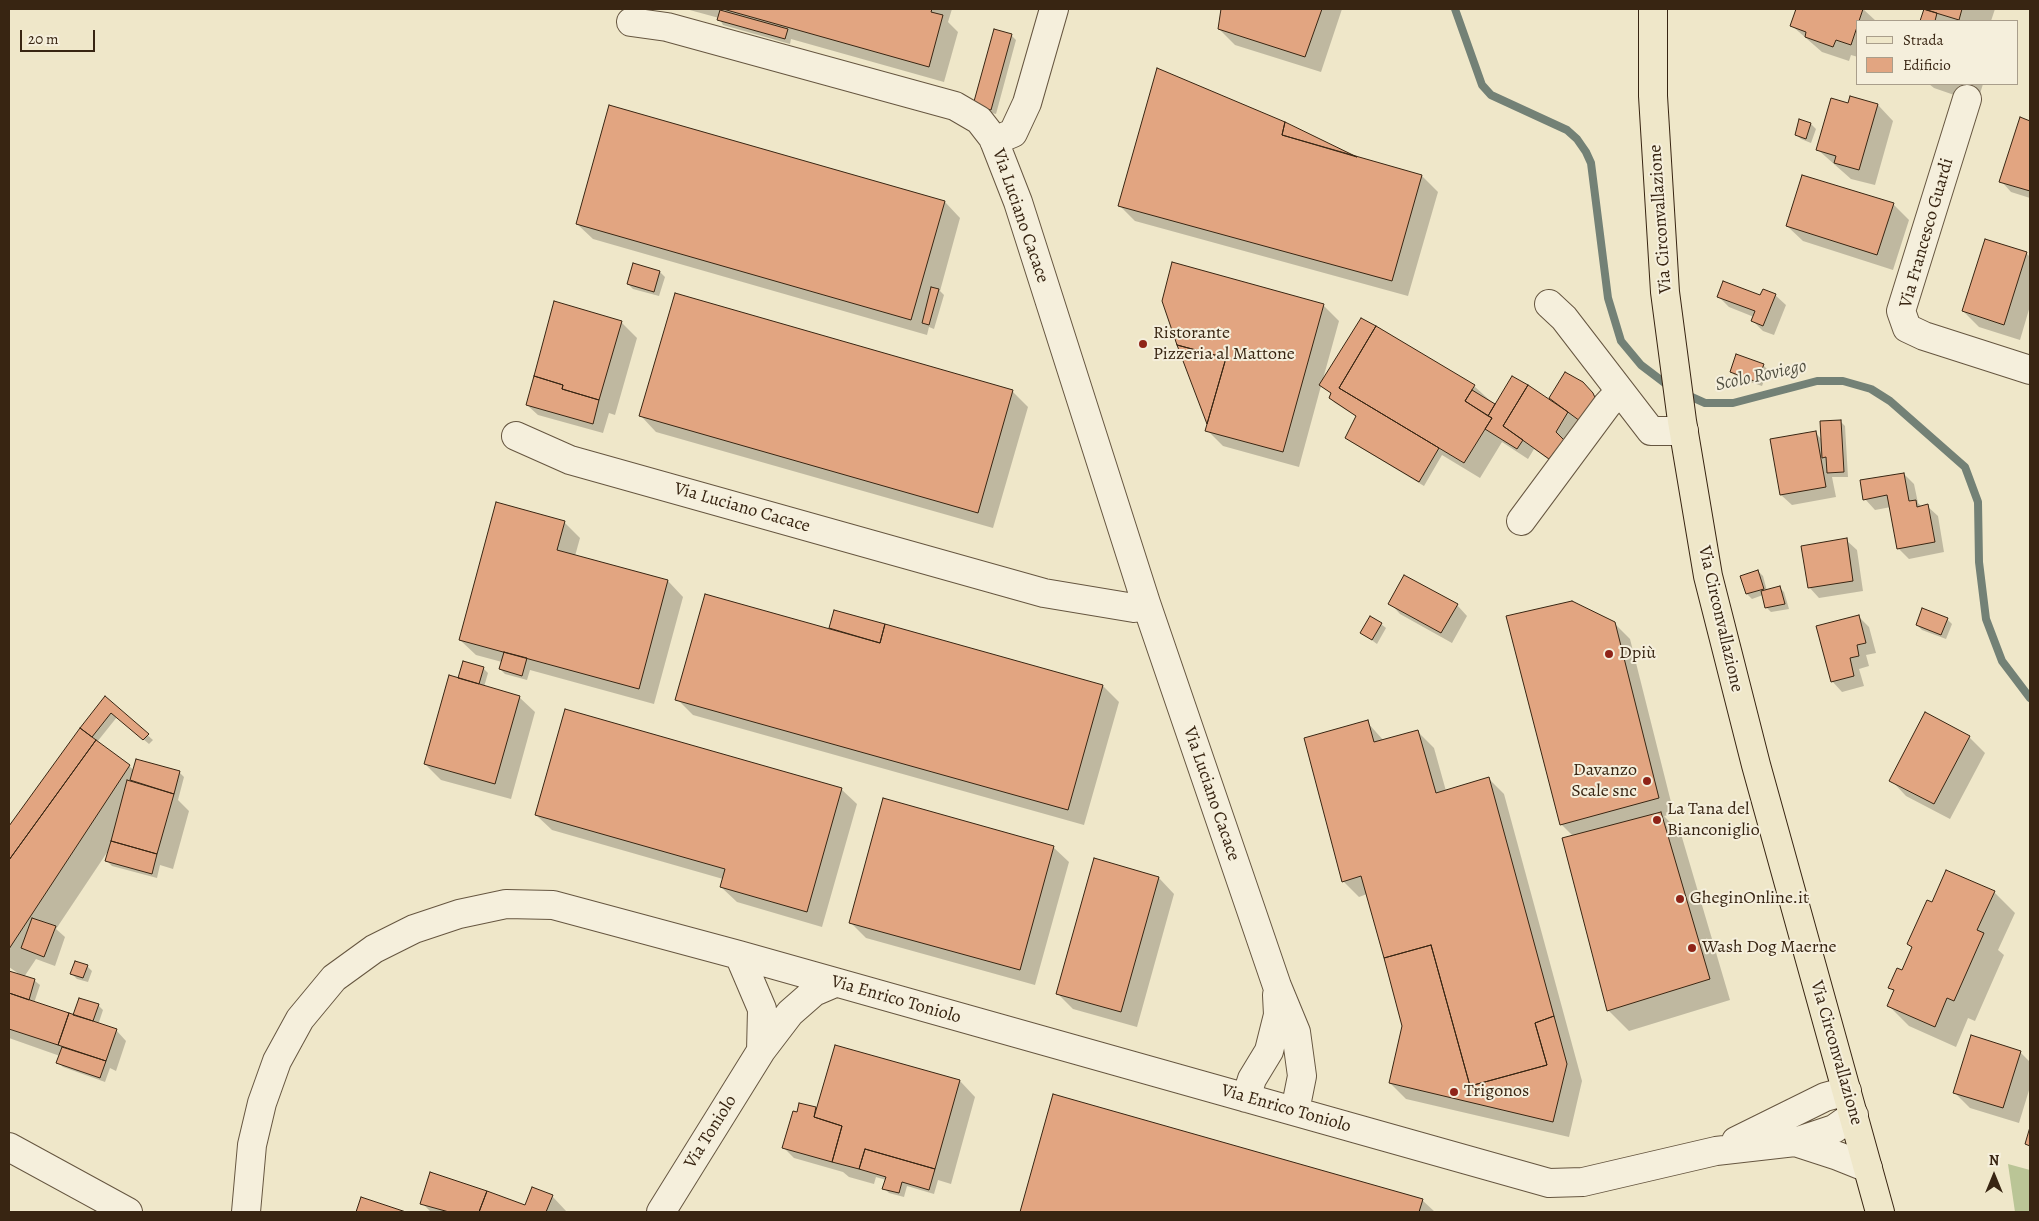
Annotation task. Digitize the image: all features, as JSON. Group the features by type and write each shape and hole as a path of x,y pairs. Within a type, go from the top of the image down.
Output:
{"main road":[{"name":"Via Circonvallazione","path":"1653,9 1653,96 1665,292 1683,426 1708,576 1756,765 1880,1212"}],"street":[{"path":"994,142 1013,133 1027,103 1054,9"},
{"name":"Via Luciano Cacace","path":"631,22 667,27 955,106 979,120 994,142 1018,202 1146,603 1277,986 1296,1032 1302,1076 1295,1111"},
{"name":"Via Francesco Guardi","path":"1967,99 1901,310 1907,328 1924,336 2030,370"},
{"path":"1549,304 1564,318 1651,431 1683,426"},
{"path":"1521,521 1606,405 1620,391"},
{"name":"Via Luciano Cacace","path":"516,436 570,460 1044,593 1134,608 1146,603"},
{"name":"Via Enrico Toniolo","path":"246,1212 252,1145 262,1102 277,1061 300,1019 334,978 374,949 414,929 459,914 506,904 552,905 739,955 1549,1182 1592,1180 1716,1151 1795,1142 1834,1130 1851,1103 1825,1097 1716,1151"},
{"path":"739,955 762,1009 761,1051"},
{"name":"Via Toniolo","path":"661,1212 761,1051 790,1013 814,992 835,983"},
{"name":"Via Luciano Cacace","path":"1246,1098 1252,1079 1270,1051 1278,1015 1277,986"},
{"name":"Via Enrico Toniolo","path":"1795,1142 1868,1168"},
{"path":"9,1147 128,1212"}],"green space":[{"path":"2008,1164 2030,1170 2030,1212 2015,1212"}],"building":[{"path":"723,9 932,9 931,12 943,15 929,67"},
{"path":"1221,9 1322,9 1305,57 1218,29"},
{"path":"1796,9 1863,9 1859,20 1856,20 1856,30 1851,45 1836,40 1833,47 1805,37 1806,32 1790,26"},
{"path":"1923,9 1962,9 1959,20"},
{"path":"1924,9 1937,13 1935,20 1920,20"},
{"path":"720,10 788,29 785,39 717,20"},
{"path":"994,29 1012,34 991,110 973,105"},
{"path":"1157,68 1285,122 1282,135 1422,175 1392,281 1118,206"},
{"path":"1850,96 1878,104 1859,170 1834,163 1836,156 1816,150 1831,98 1848,103"},
{"path":"609,105 945,201 911,320 576,224"},
{"path":"2020,117 2030,121 2030,191 1999,182"},
{"path":"1799,119 1811,123 1806,139 1795,135"},
{"path":"1285,122 1357,157 1282,135"},
{"path":"1802,175 1894,203 1877,255 1786,226"},
{"path":"1985,239 2027,252 2004,325 1962,311"},
{"path":"1172,262 1324,304 1283,452 1205,431 1226,358 1177,345 1162,301"},
{"path":"633,263 660,271 654,292 627,284"},
{"path":"1723,281 1760,295 1763,289 1776,294 1763,326 1751,321 1755,311 1717,297"},
{"path":"931,287 939,289 929,325 922,323"},
{"path":"675,293 1013,390 978,513 639,416"},
{"path":"554,301 622,321 599,400 562,389 563,385 534,376"},
{"path":"1361,318 1376,326 1339,388 1439,448 1419,482 1345,438 1356,416 1329,398 1331,393 1319,385"},
{"path":"1376,326 1475,385 1465,401 1492,418 1464,463 1339,388"},
{"path":"1177,345 1226,358 1207,424 1191,382"},
{"path":"1736,354 1764,364 1757,382 1730,372"},
{"path":"1565,372 1583,382 1593,393 1596,400 1584,424 1549,398"},
{"path":"534,376 563,385 562,389 599,400 593,424 526,405"},
{"path":"1512,376 1528,385 1503,426 1523,440 1517,449 1485,429 1492,418 1488,416"},
{"path":"1528,385 1568,412 1556,432 1564,440 1549,459 1503,426"},
{"path":"1472,390 1495,404 1488,416 1465,401"},
{"path":"1841,420 1844,472 1827,473 1826,457 1822,458 1820,421"},
{"path":"1816,431 1826,487 1780,495 1770,439"},
{"path":"1904,473 1909,501 1916,500 1917,507 1928,504 1935,542 1897,549 1887,495 1863,500 1860,480"},
{"path":"496,502 565,521 557,550 668,580 639,689 459,640"},
{"path":"1847,538 1853,581 1808,588 1801,546"},
{"path":"1758,570 1764,589 1746,594 1740,576"},
{"path":"1404,575 1458,604 1441,633 1388,604"},
{"path":"1780,586 1785,604 1765,608 1761,591"},
{"path":"705,594 880,643 885,624 1103,685 1068,810 675,700"},
{"path":"1572,601 1615,622 1659,798 1560,825 1506,616"},
{"path":"1922,608 1948,618 1941,635 1916,625"},
{"path":"834,610 885,624 880,643 829,628"},
{"path":"1859,615 1866,643 1857,645 1859,656 1850,658 1854,676 1831,682 1816,626"},
{"path":"1370,616 1382,623 1372,640 1360,633"},
{"path":"504,652 527,658 522,676 499,669"},
{"path":"463,661 484,667 479,684 458,678"},
{"path":"449,675 520,696 495,784 424,764"},
{"path":"105,696 149,734 143,740 111,713 92,737 80,728"},
{"path":"565,709 842,788 807,912 720,887 725,869 535,815"},
{"path":"1925,712 1970,736 1934,804 1889,781"},
{"path":"1368,720 1374,742 1418,730 1436,793 1489,777 1554,1016 1535,1023 1547,1065 1470,1086 1431,945 1384,958 1361,876 1342,882 1304,738"},
{"path":"80,728 96,740 9,860 9,826"},
{"path":"96,740 130,765 9,949 9,860"},
{"path":"136,759 180,771 174,794 130,780"},
{"path":"127,780 174,794 157,854 111,841"},
{"path":"883,798 1054,846 1020,970 849,923"},
{"path":"1661,812 1710,979 1607,1011 1562,838"},
{"path":"111,841 157,854 152,874 105,861"},
{"path":"1094,858 1159,877 1121,1012 1056,994"},
{"path":"1946,870 1995,891 1977,930 1984,933 1954,1001 1947,998 1935,1027 1887,1006 1894,990 1888,988 1897,968 1902,970 1912,947 1907,944 1927,900 1932,902"},
{"path":"32,918 56,926 44,957 21,948"},
{"path":"1431,945 1470,1086 1547,1065 1535,1023 1554,1016 1567,1064 1553,1122 1389,1083 1402,1026 1384,958"},
{"path":"75,961 88,965 83,978 70,974"},
{"path":"9,971 35,979 29,1000 9,993"},
{"path":"9,993 69,1013 58,1045 9,1029"},
{"path":"79,998 99,1004 93,1021 73,1015"},
{"path":"69,1013 117,1029 106,1061 58,1045"},
{"path":"1971,1035 2021,1051 2003,1108 1953,1093"},
{"path":"835,1045 960,1080 935,1169 865,1149 859,1169 832,1162 842,1126 814,1117"},
{"path":"62,1047 106,1061 100,1078 56,1063"},
{"path":"1053,1094 1423,1199 1419,1212 1020,1212"},
{"path":"799,1103 816,1107 814,1117 842,1126 832,1162 782,1148 793,1111 797,1112"},
{"path":"2030,1127 2030,1146 2025,1144"},
{"path":"865,1149 935,1169 929,1190 902,1182 899,1193 882,1189 886,1177 859,1169"},
{"path":"430,1172 487,1191 479,1212 449,1212 420,1204"},
{"path":"532,1187 553,1195 546,1212 479,1212 487,1191 525,1205"},
{"path":"361,1197 406,1212 356,1212"}],"waterway":[{"name":"Scolo Roviego","path":"1455,9 1482,85 1491,95 1567,130 1577,139 1586,152 1591,163 1608,298 1621,341 1641,365 1670,387"},
{"name":"Scolo Roviego","path":"1685,394 1705,403 1733,403 1817,381 1843,381 1871,389 1890,401 1965,467 1978,502 1979,562 1986,619 2002,661 2030,698"}],"place":[{"name":"Ristorante Pizzeria al Mattone","path":"1143,344"},
{"name":"Dpiù","path":"1609,654"},
{"name":"Davanzo Scale snc","path":"1647,781"},
{"name":"La Tana del Bianconiglio","path":"1657,820"},
{"name":"GheginOnline.it","path":"1680,899"},
{"name":"Wash Dog Maerne","path":"1692,948"},
{"name":"Trigonos","path":"1454,1092"}]}
